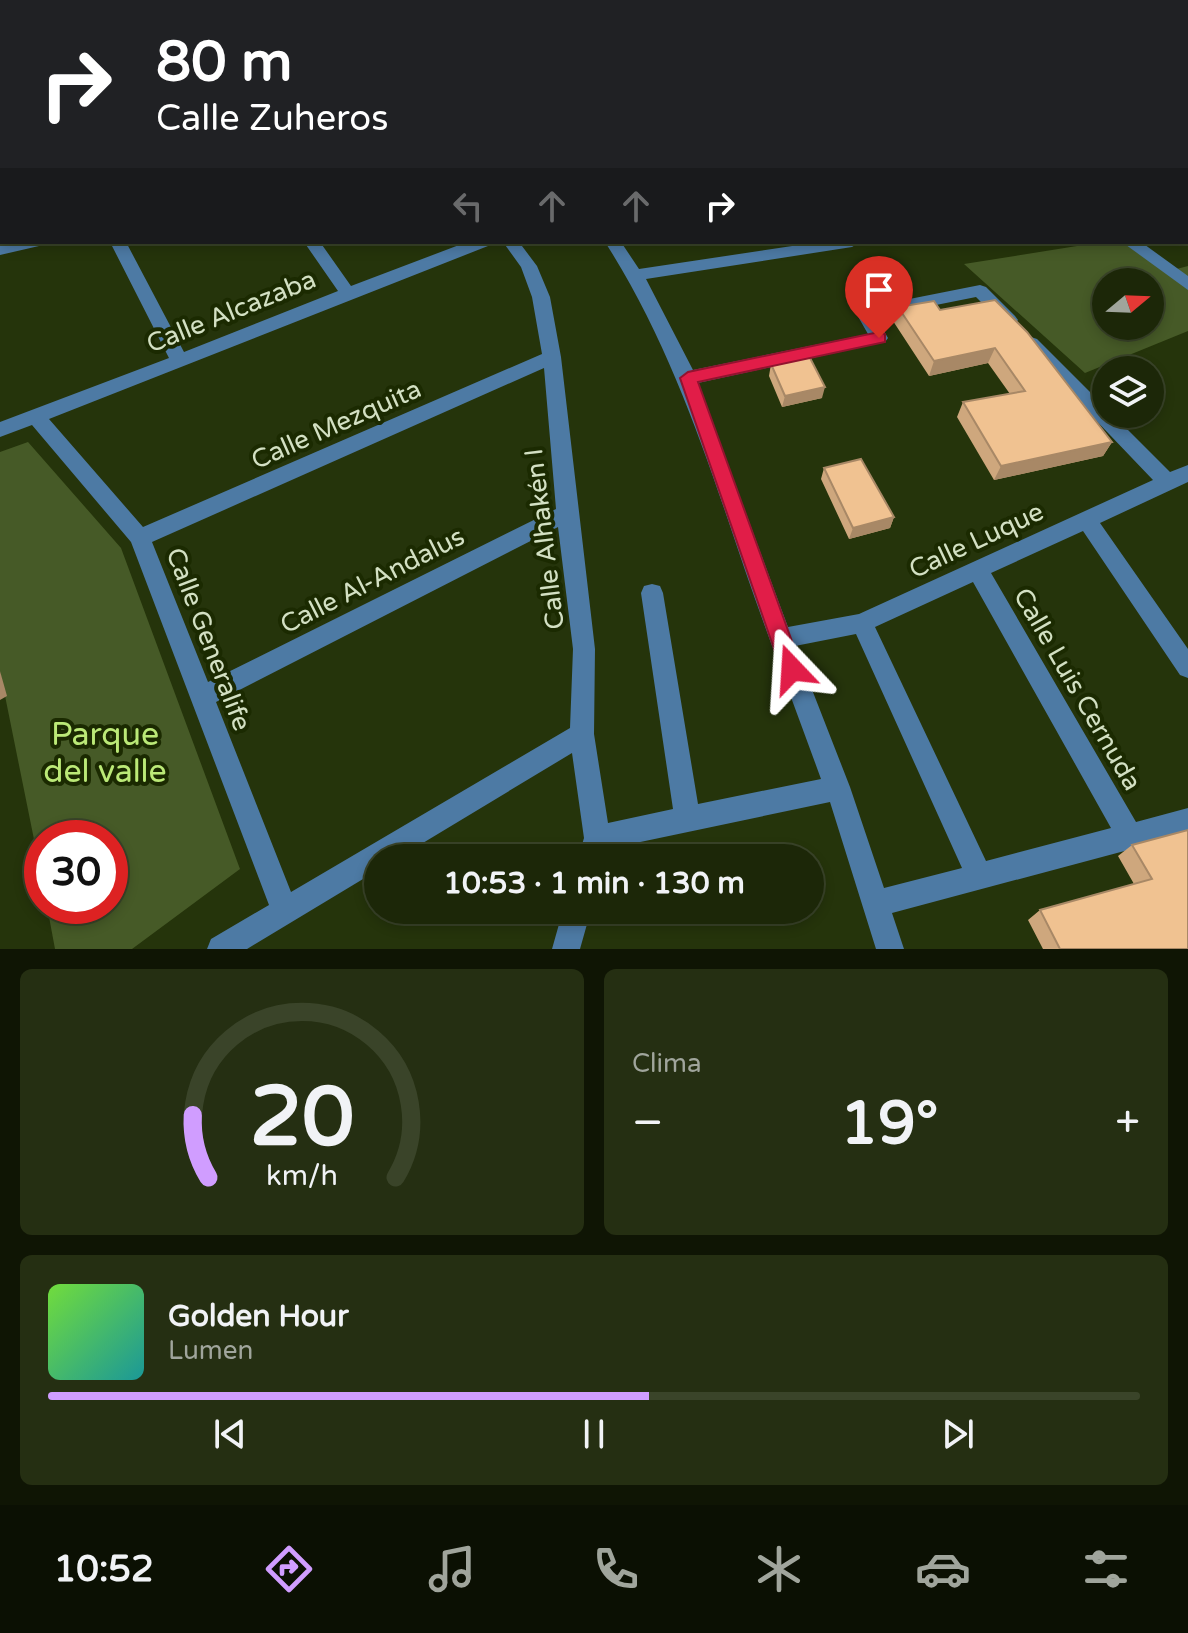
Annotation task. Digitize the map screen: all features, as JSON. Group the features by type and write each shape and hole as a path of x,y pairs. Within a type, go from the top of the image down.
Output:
{"street":[{"path":"0,250 25,244"},
{"path":"119,244 180,361"},
{"path":"313,244 347,292"},
{"name":"Calle Alcazaba","path":"0,430 180,361 347,292 477,244"},
{"name":"Calle Alhakén I","path":"512,244 529,266 541,297 552,357 584,649 582,734 594,844"},
{"path":"614,244 637,275 666,326 688,378 780,639 837,788 890,949"},
{"path":"637,275 839,244"},
{"path":"1133,244 1188,284"},
{"path":"688,378 879,338 865,313 980,291 1183,476"},
{"name":"Calle Mezquita","path":"140,538 552,357"},
{"name":"Calle Generalife","path":"36,417 140,538 285,910"},
{"name":"Calle Luque","path":"780,639 862,623 1183,476"},
{"name":"Calle Al-Andalus","path":"202,697 567,513"},
{"path":"1087,520 1188,668"},
{"name":"Calle Luis Cernuda","path":"978,570 1130,836"},
{"path":"652,593 687,817"},
{"path":"862,623 980,877"},
{"path":"221,949 582,734"},
{"path":"606,844 687,817 837,788"},
{"path":"875,904 1188,821"},
{"path":"566,949 573,924"}],"green space":[{"path":"1089,244 1133,244 1169,271 1188,266 1188,331 1127,356 1092,356 1092,370 1085,373 964,264"},
{"name":"Parque del valle","path":"28,442 121,548 240,869 132,949 55,949 50,924 128,924 128,820 30,820 0,671 0,452"}],"building":[{"path":"995,300 1027,332 1092,416 1092,428 1101,428 1112,442 1001,466 963,402 1025,391 995,348 934,361 898,307 934,301 940,310"},
{"path":"809,356 825,387 785,396 771,364"},
{"path":"861,459 894,517 853,528 824,468"},
{"path":"1188,830 1188,949 1060,949 1040,910 1152,879 1132,845"}],"route":[{"path":"792,669 688,378 879,338"}]}
